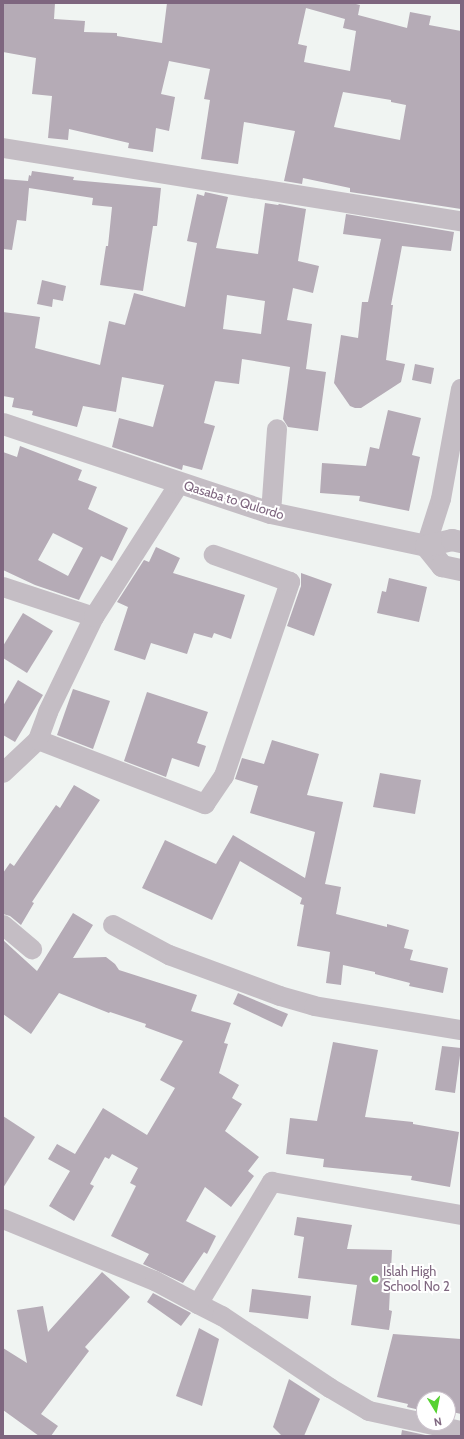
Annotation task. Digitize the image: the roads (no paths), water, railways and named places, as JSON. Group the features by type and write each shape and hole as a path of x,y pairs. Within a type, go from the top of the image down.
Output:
{"street":[{"path":"3,148 461,221"},
{"path":"426,546 440,499 461,389"},
{"name":"Qasaba to Qulordo","path":"3,424 179,484 271,513 426,546"},
{"path":"271,513 277,429"},
{"path":"3,773 38,740 48,712 94,617 179,484"},
{"path":"426,546 452,540 461,542"},
{"path":"426,546 442,566 461,570"},
{"path":"38,740 205,804 224,776 290,582 214,555"},
{"path":"3,587 94,617"},
{"path":"3,925 32,949"},
{"path":"114,925 169,955 280,996 314,1006 461,1030"},
{"path":"198,1304 272,1182 461,1215"},
{"path":"3,1219 155,1281 222,1316 330,1388 369,1411 461,1430"}],"place":[{"name":"Islah High School No 2","path":"375,1279"}]}
